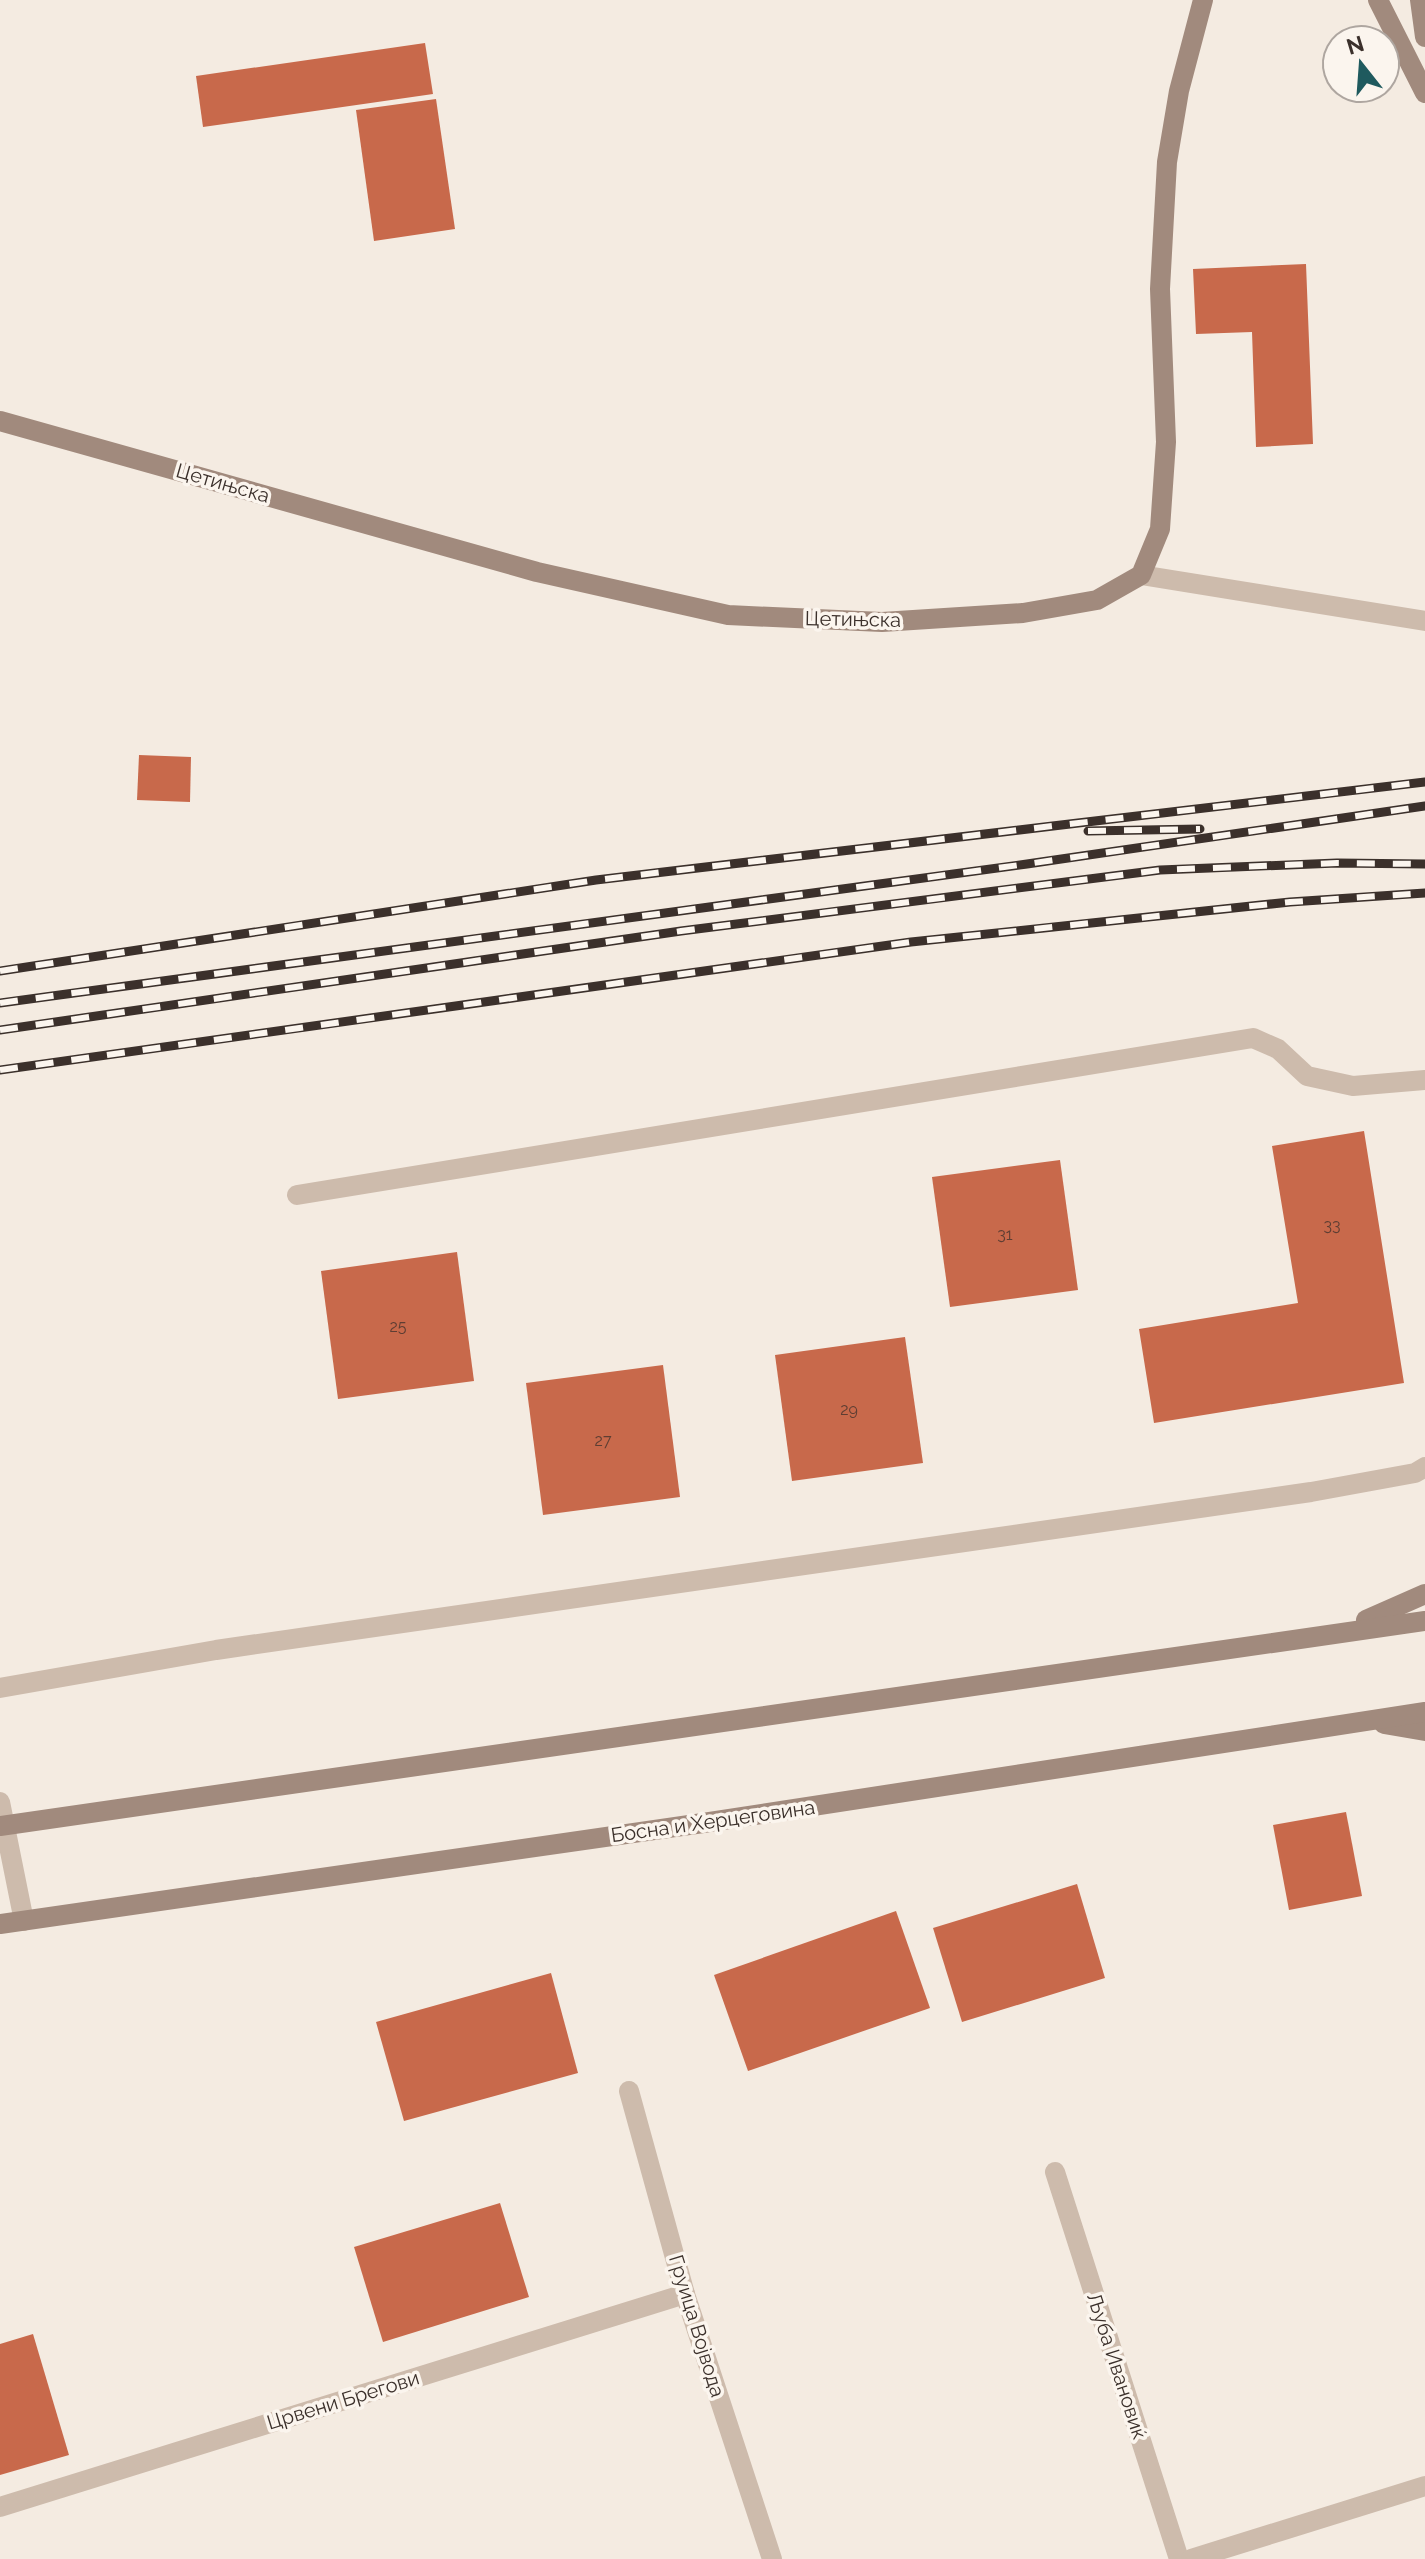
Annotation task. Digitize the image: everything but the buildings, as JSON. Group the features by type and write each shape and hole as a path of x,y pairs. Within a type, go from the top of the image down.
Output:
{"street":[{"path":"1203,0 1179,91 1167,162 1160,289 1166,442 1160,529 1141,575 1425,621"},
{"path":"1378,0 1425,93"},
{"path":"1420,0 1425,37"},
{"name":"Цетињска","path":"0,421 537,572 728,615 882,622 1023,613 1097,600 1141,575"},
{"path":"297,1195 1253,1038 1278,1049 1307,1076 1353,1086 1425,1080"},
{"path":"0,1688 216,1650 1311,1492 1415,1473 1425,1467"},
{"path":"1328,1633 1387,1613 1425,1594"},
{"path":"2,1826 1425,1621"},
{"name":"Босна и Херцеговина","path":"0,1924 687,1826 1425,1712"},
{"path":"1368,1721 1425,1731"},
{"path":"0,1802 2,1826 24,1921"},
{"name":"Груица Војвода","path":"629,2091 685,2294 772,2559"},
{"name":"Љуба Ивановиќ","path":"1055,2172 1179,2559"},
{"name":"Црвени Брегови","path":"0,2507 685,2294"},
{"path":"1191,2559 1425,2486"}],"railway":[{"path":"0,971 596,880 1425,782"},
{"path":"0,1003 1027,864 1425,806"},
{"path":"1088,831 1200,829"},
{"path":"0,1030 681,931 1160,870 1337,863 1425,864"},
{"path":"0,1070 911,942 1290,902 1425,893"}]}
